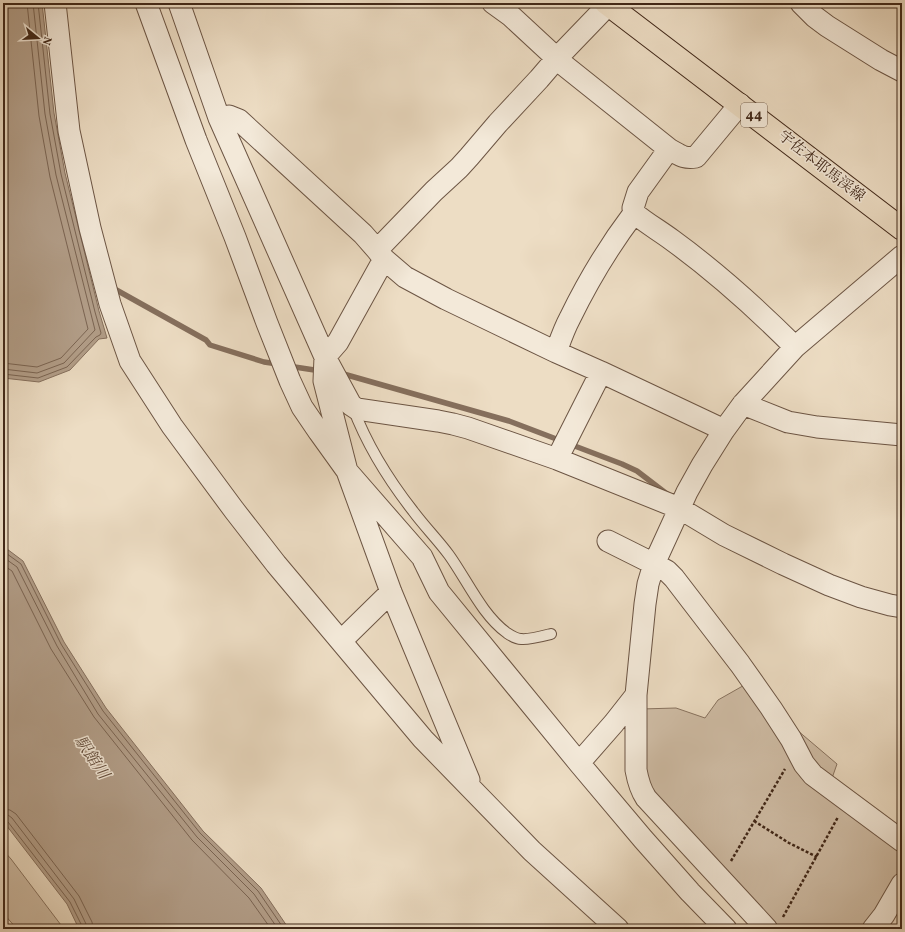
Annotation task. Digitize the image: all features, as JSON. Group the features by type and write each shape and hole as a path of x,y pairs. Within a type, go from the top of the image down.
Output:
{"main road":[{"name":"宇佐本耶馬渓線","path":"608,4 902,229"}],"street":[{"path":"55,3 69,131 94,243 110,304 130,361 172,426 234,510 276,564 423,739 532,851 618,929"},
{"path":"146,3 196,140 290,381 302,407 347,471 422,557 439,592 642,839 726,929"},
{"path":"179,3 219,118 325,357 351,405 357,409 438,421 468,428 557,459 679,508 724,535 829,585 861,597 902,607"},
{"path":"493,3 511,16 565,66 669,149 681,156 688,158 696,157 740,104"},
{"path":"801,3 815,17 827,26 881,60 902,71"},
{"path":"473,791 391,592 347,471 324,381 325,357 338,342 381,255 434,191 459,168 557,58 608,4"},
{"path":"219,118 229,116 239,120 363,234 381,255 405,276 446,299 724,430"},
{"path":"556,352 569,318 596,268 634,213 633,208 638,192 669,149"},
{"path":"634,213 672,240 729,285 763,315 795,347"},
{"path":"774,926 720,879 646,798 640,787 636,770 636,695 648,584 654,564 679,508 702,465 724,430 743,404 795,347 902,256"},
{"path":"557,459 601,372"},
{"path":"743,404 788,422 817,427 902,435"},
{"path":"608,541 667,571 674,578 771,708 791,739 804,764 813,775 902,841"},
{"path":"341,641 391,592"},
{"path":"579,763 636,695"},
{"path":"873,929 884,915 902,884"}],"lane":[{"path":"351,405 367,441 393,482 412,510 449,556 492,621 508,634 521,639 539,638 551,634"}],"path":[{"path":"720,879 796,749"},
{"path":"774,926 817,857 847,800"},
{"path":"754,821 817,857"}],"shaded area":[{"path":"748,683 797,730 837,764 831,781 902,847 902,873 895,887 868,929 772,929 648,794 641,709 676,708 705,718 718,700"},
{"path":"3,850 64,929 17,929 3,913"}],"water":[{"path":"3,3 42,3 54,113 65,173 107,338 99,339 70,370 39,382 3,378"},
{"name":"駅館川","path":"3,546 23,561 64,642 106,708 203,831 261,888 289,929 79,929 67,904 3,821"}],"waterway":[{"path":"111,287 206,340 210,345 264,362 278,364"},
{"path":"288,366 321,371"},
{"path":"340,373 509,421 622,464 637,471 667,494"}]}
